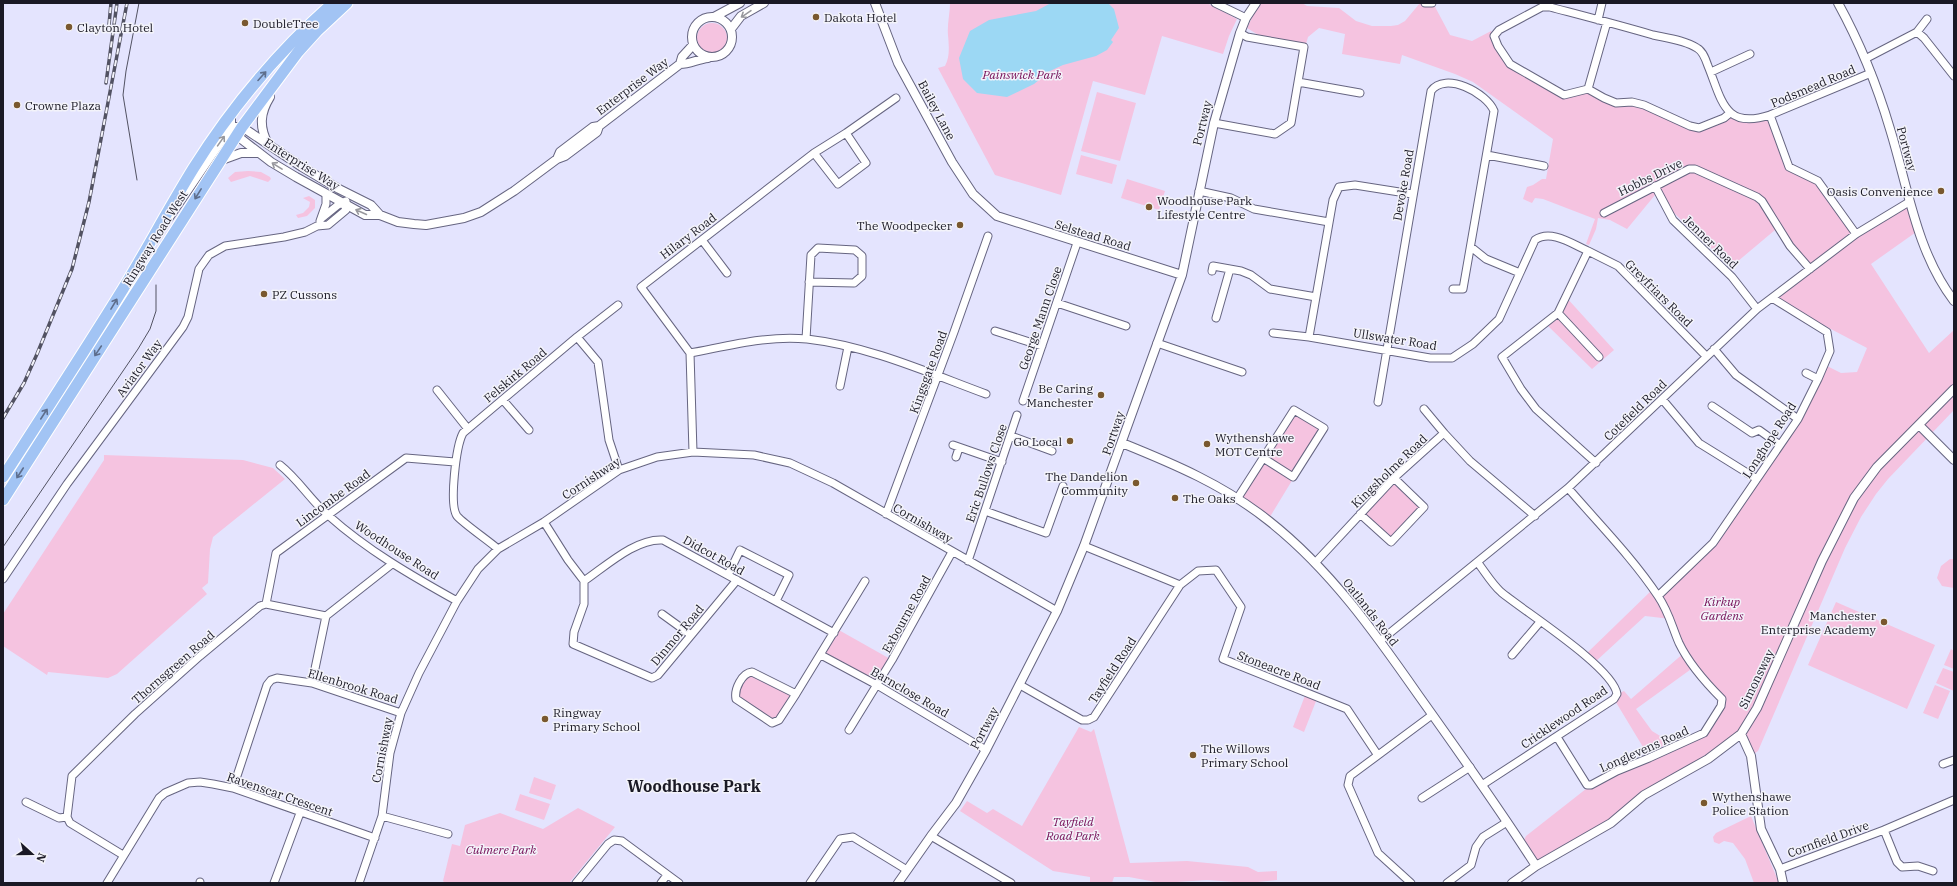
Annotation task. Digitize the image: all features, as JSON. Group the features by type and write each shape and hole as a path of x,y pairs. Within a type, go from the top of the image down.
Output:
{"highway":[{"name":"Ringway Road West","path":"3,477 108,314 193,169 231,113 291,43 333,3"},
{"name":"Ringway Road West","path":"3,500 219,162 236,130 298,52 317,31 347,3"}],"street":[{"path":"708,58 696,51 693,45 691,38 695,26 704,18 714,17 740,3"},
{"path":"714,17 724,21 731,29 741,16 764,3"},
{"name":"Bailey Lane","path":"875,3 898,63 952,162 973,194 997,216"},
{"path":"1215,3 1246,18"},
{"name":"Portway","path":"898,883 956,803 986,750 1057,611 1084,546 1182,275 1214,123 1240,34 1246,18 1256,3"},
{"path":"1425,3 1432,3"},
{"path":"1598,20 1602,3"},
{"name":"Portway","path":"1838,3 1871,73 1890,129 1909,202 1930,257 1954,301"},
{"path":"1730,113 1724,118 1699,128 1690,126 1644,105 1632,102 1616,103 1588,89 1564,95 1510,64 1498,46 1494,36 1499,30 1542,7 1550,7 1698,48 1704,57 1724,105 1730,113 1745,120 1770,115"},
{"path":"1865,59 1917,32 1927,19"},
{"path":"1588,89 1607,22"},
{"name":"Enterprise Way","path":"680,64 687,64 699,59 721,56 729,48 732,42 731,29"},
{"path":"1917,32 1924,38 1954,76"},
{"path":"1214,123 1275,134 1291,123 1304,47 1247,37 1240,34"},
{"name":"Enterprise Way","path":"236,130 260,153 296,177 365,215 380,215 398,222 426,225 464,218 494,204 557,159 560,152 593,127 599,126 680,64 682,57 693,45"},
{"path":"270,146 262,130 262,113 265,105 298,52"},
{"path":"1710,72 1750,54"},
{"name":"Podsmead Road","path":"1856,234 1818,181 1789,167 1770,115 1871,73"},
{"path":"1298,82 1360,93"},
{"name":"Devoke Road","path":"1378,402 1412,194 1431,91 1434,87 1441,83 1454,83 1463,86 1491,104 1494,111 1463,289 1453,289"},
{"name":"Hilary Road","path":"690,353 641,287 814,152 846,133 896,98"},
{"path":"158,230 173,214 236,130 231,113"},
{"name":"Enterprise Way","path":"236,130 270,146 308,171 371,205 380,215"},
{"path":"814,152 838,184 866,163 846,133"},
{"path":"219,162 241,153 260,153"},
{"path":"1487,154 1544,166"},
{"name":"Hobbs Drive","path":"1604,213 1689,169 1695,169 1757,197 1762,201 1790,246 1810,269"},
{"path":"1309,337 1333,200 1339,187 1355,185 1412,194"},
{"name":"Jenner Road","path":"1655,186 1673,220 1732,277 1757,309"},
{"path":"1199,191 1231,198 1254,209 1329,222"},
{"name":"Aviator Way","path":"317,226 322,218 326,204 326,194"},
{"name":"Aviator Way","path":"322,218 338,205 344,204 351,195"},
{"name":"Cotefield Road","path":"1380,641 1478,563 1568,488 1757,309 1856,234 1909,202"},
{"name":"Aviator Way","path":"3,579 67,484 183,327 190,307 199,269 209,255 225,246 284,237 305,232 317,226 328,225 346,210 344,204"},
{"name":"Selstead Road","path":"997,216 1182,275"},
{"name":"Ullswater Road","path":"1273,333 1309,337 1430,358 1452,358 1474,344 1499,319 1535,240 1542,235 1553,236 1588,251"},
{"name":"Kingsgate Road","path":"886,514 938,376 988,236"},
{"path":"702,240 727,273"},
{"name":"George Mann Close","path":"1023,401 1078,243"},
{"path":"1471,247 1486,259 1520,273"},
{"path":"806,339 809,282 811,255 818,248 855,250 862,256 862,276 854,284 809,282"},
{"path":"1588,251 1558,313 1502,357 1521,389 1536,409 1596,463"},
{"name":"Greyfriars Road","path":"1588,251 1618,266 1706,356"},
{"path":"1212,271 1213,266 1230,269 1251,275 1270,289 1316,297"},
{"path":"1216,318 1223,305 1230,269"},
{"name":"Longhope Road","path":"1658,596 1713,543 1798,419 1818,380 1830,351 1827,332 1772,298"},
{"path":"1057,303 1126,326"},
{"name":"Felskirk Road","path":"498,549 456,515 454,504 455,462 459,441 463,433 577,337 618,305"},
{"path":"1558,313 1599,357"},
{"path":"995,331 1042,346"},
{"path":"577,337 598,362 610,440 619,470"},
{"path":"693,452 690,353 760,340 806,339 848,347 938,376 986,394"},
{"path":"1157,343 1242,372"},
{"path":"840,386 848,347"},
{"path":"1714,349 1736,375 1798,419"},
{"path":"1806,373 1818,380"},
{"name":"Simonsway","path":"1512,883 1536,866 1611,823 1644,795 1708,759 1741,734 1757,708 1822,561 1854,498 1877,468 1954,389"},
{"path":"437,390 468,429"},
{"path":"1662,399 1699,443 1757,479"},
{"path":"503,400 529,430"},
{"path":"1712,406 1752,433 1759,430 1780,445"},
{"path":"1424,409 1444,433"},
{"path":"1237,499 1263,458 1294,410 1324,428 1293,476 1263,458"},
{"name":"Eric Bullows Close","path":"968,561 1018,415"},
{"path":"1919,425 1954,460"},
{"name":"Kingsholme Road","path":"1315,563 1394,478 1444,433 1470,461 1535,516"},
{"path":"1010,436 1052,451"},
{"name":"Oatlands Road","path":"1122,443 1179,466 1237,499 1268,520 1315,563 1380,641 1470,767 1536,866"},
{"path":"956,457 956,447 1002,462"},
{"name":"Cornishway","path":"359,883 382,816 390,753 401,713 419,673 457,601 478,569 498,549 544,522 619,470 657,457 693,452 754,455 790,463 820,476 1057,611"},
{"name":"Lincombe Road","path":"266,604 276,553 406,458 455,462"},
{"name":"Woodhouse Road","path":"280,465 290,472 328,516 392,564 457,601"},
{"path":"1360,514 1391,542 1424,507 1394,478"},
{"path":"985,511 1046,533 1063,486"},
{"name":"Longlevens Road","path":"1557,737 1587,785 1704,733 1721,706 1722,699 1694,666 1680,644 1670,617 1658,596 1630,560 1568,488"},
{"path":"544,522 568,560 584,580"},
{"name":"Didcot Road","path":"584,580 639,544 653,539 663,540 834,633"},
{"path":"1084,546 1180,585"},
{"path":"728,575 740,550 790,576 776,601"},
{"name":"Exbourne Road","path":"849,730 877,685 952,552"},
{"name":"Cricklewood Road","path":"1478,563 1500,590 1590,659 1616,687 1617,694 1614,698 1557,737 1482,785"},
{"path":"312,683 326,616 392,564"},
{"name":"Stoneacre Road","path":"1180,585 1198,571 1216,570 1241,607 1223,659 1348,709 1377,754"},
{"name":"Dinmor Road","path":"584,580 584,604 574,632 574,644 652,678 658,675 737,580"},
{"path":"796,694 752,672 744,675 735,694 736,698 772,723 779,720 796,694 821,655 865,581"},
{"name":"Tayfield Road","path":"1020,685 1082,720 1088,720 1094,716 1180,585"},
{"path":"266,604 326,616"},
{"name":"Thornsgreen Road","path":"67,817 72,776 135,714 190,664 260,606 266,604"},
{"path":"662,614 691,635"},
{"path":"1512,655 1540,622"},
{"name":"Barnclose Road","path":"821,655 877,685 986,750"},
{"name":"Ellenbrook Road","path":"233,788 271,680 277,678 312,683 401,713"},
{"path":"1412,883 1378,853 1348,786 1350,776 1377,754 1432,715"},
{"path":"1741,734 1751,756 1761,829 1780,869 1783,883"},
{"path":"1943,764 1954,760"},
{"path":"1422,798 1470,767"},
{"name":"Ravenscar Crescent","path":"106,883 159,798 188,784 200,782 233,788 300,813 375,838"},
{"name":"Cornfield Drive","path":"1780,869 1884,830 1954,800"},
{"path":"26,802 58,818 67,817 75,827 123,855"},
{"path":"274,883 300,813"},
{"path":"382,816 448,834"},
{"path":"1447,883 1471,865 1476,847 1482,837 1507,822"},
{"name":"Cornfield Drive","path":"1884,830 1897,862 1902,867 1918,866 1933,871"},
{"path":"931,836 1011,883"},
{"path":"810,883 840,839 848,837 853,837 907,870"},
{"path":"576,883 608,844 614,840 622,841 679,883"},
{"path":"661,883 667,875"}],"green space":[{"name":"Painswick Park","path":"950,3 1207,3 1237,19 1223,54 1162,36 1145,95 1093,81 1061,195 995,175 938,68 945,66 948,59"},
{"name":"Kirkup Gardens","path":"1259,3 1302,3 1307,6 1339,8 1356,21 1372,26 1391,26 1398,25 1405,21 1420,3 1433,3 1450,35 1472,41 1491,31 1510,64 1564,95 1588,89 1604,98 1632,102 1699,128 1730,113 1740,119 1770,115 1789,167 1813,178 1856,233 1909,202 1919,230 1871,264 1929,353 1954,330 1954,410 1888,479 1861,517 1845,548 1758,751 1751,756 1741,735 1644,795 1611,823 1536,866 1522,844 1526,836 1591,785 1704,733 1722,699 1694,667 1636,709 1652,731 1670,742 1654,751 1646,752 1614,699 1617,694 1624,691 1631,699 1685,652 1671,619 1645,616 1594,663 1585,655 1653,589 1658,596 1713,543 1780,445 1825,365 1841,373 1857,372 1867,348 1772,298 1808,270 1775,230 1731,267 1655,195 1627,229 1610,220 1598,218 1596,229 1589,245 1586,244 1595,219 1543,199 1535,198 1532,203 1523,199 1527,187 1542,179 1546,179 1553,139 1473,82 1455,74 1402,55 1400,64 1342,54 1345,34 1319,28 1308,37 1306,44 1260,36 1247,28"},
{"path":"712,23 718,24 726,32 726,44 718,52 712,53 706,52 698,44 697,38 698,32 706,24"},
{"path":"1097,92 1136,103 1120,161 1081,151"},
{"path":"1081,155 1117,165 1112,184 1076,174"},
{"path":"235,172 261,172 271,179 268,182 250,176 231,182 228,178"},
{"path":"1127,179 1165,191 1159,210 1121,198"},
{"path":"309,196 315,200 315,208 307,216 298,218 296,215 303,213 309,207 310,202 303,198"},
{"path":"1566,297 1614,350 1592,369 1545,323 1558,313"},
{"path":"1294,410 1324,428 1268,520 1237,499"},
{"path":"104,455 243,460 273,468 285,479 213,537 210,549 208,583 202,588 207,594 117,674 108,678 48,672 47,675 3,646 3,614 104,460"},
{"path":"1394,478 1424,507 1391,542 1360,514"},
{"path":"1950,559 1954,559 1954,588 1942,586 1937,578 1941,566"},
{"path":"1836,602 1935,645 1907,709 1808,665"},
{"path":"837,629 892,660 877,685 821,655"},
{"path":"1951,649 1954,651 1954,669 1944,665"},
{"path":"1943,668 1954,672 1954,691 1936,683"},
{"path":"748,672 796,694 775,723 736,699 736,690"},
{"path":"1935,685 1950,691 1938,719 1923,713"},
{"path":"1306,693 1318,696 1304,732 1293,727"},
{"name":"Tayfield Road Park","path":"1079,727 1091,732 1094,729 1130,863 1187,861 1248,867 1258,872 1277,871 1277,880 1248,883 1207,880 1161,883 1129,877 1114,877 1112,883 1090,883 1090,877 1053,871 960,811 967,801 987,813 993,809 1022,826"},
{"path":"534,777 556,785 551,800 529,793"},
{"path":"520,794 550,804 544,820 515,810"},
{"name":"Culmere Park","path":"578,808 615,827 569,883 445,883 443,881 452,844 460,846 465,825 500,813 543,829"},
{"path":"1751,816 1779,883 1754,883 1745,859 1733,843 1724,841 1719,844 1714,842 1713,837 1716,833"}],"water":[{"path":"1051,3 1108,3 1114,9 1119,28 1111,40 1113,42 1107,50 1096,56 1063,65 1050,71 1034,84 1007,97 977,93 963,79 959,58 970,31 989,20 1036,11"}],"tram line":[{"path":"137,180 123,95 139,3"},
{"path":"3,547 138,349 150,329 156,311 156,285"}],"railway":[{"path":"109,25 111,3"},
{"path":"106,83 117,3"},
{"path":"3,418 24,383 72,269 89,202 127,3"}],"place":[{"name":"Dakota Hotel","path":"816,17"},
{"name":"DoubleTree","path":"245,23"},
{"name":"Clayton Hotel","path":"69,27"},
{"name":"Crowne Plaza","path":"17,105"},
{"name":"Oasis Convenience","path":"1941,191"},
{"name":"Woodhouse Park Lifestyle Centre","path":"1149,207"},
{"name":"The Woodpecker","path":"960,225"},
{"name":"PZ Cussons","path":"264,294"},
{"name":"Be Caring Manchester","path":"1101,395"},
{"name":"Go Local","path":"1070,441"},
{"name":"Wythenshawe MOT Centre","path":"1207,444"},
{"name":"The Dandelion Community","path":"1136,483"},
{"name":"The Oaks","path":"1175,498"},
{"name":"Manchester Enterprise Academy","path":"1884,622"},
{"name":"Ringway Primary School","path":"545,719"},
{"name":"The Willows Primary School","path":"1193,755"},
{"name":"Wythenshawe Police Station","path":"1704,803"}],"district":[{"name":"Woodhouse Park","path":"694,786"}]}
